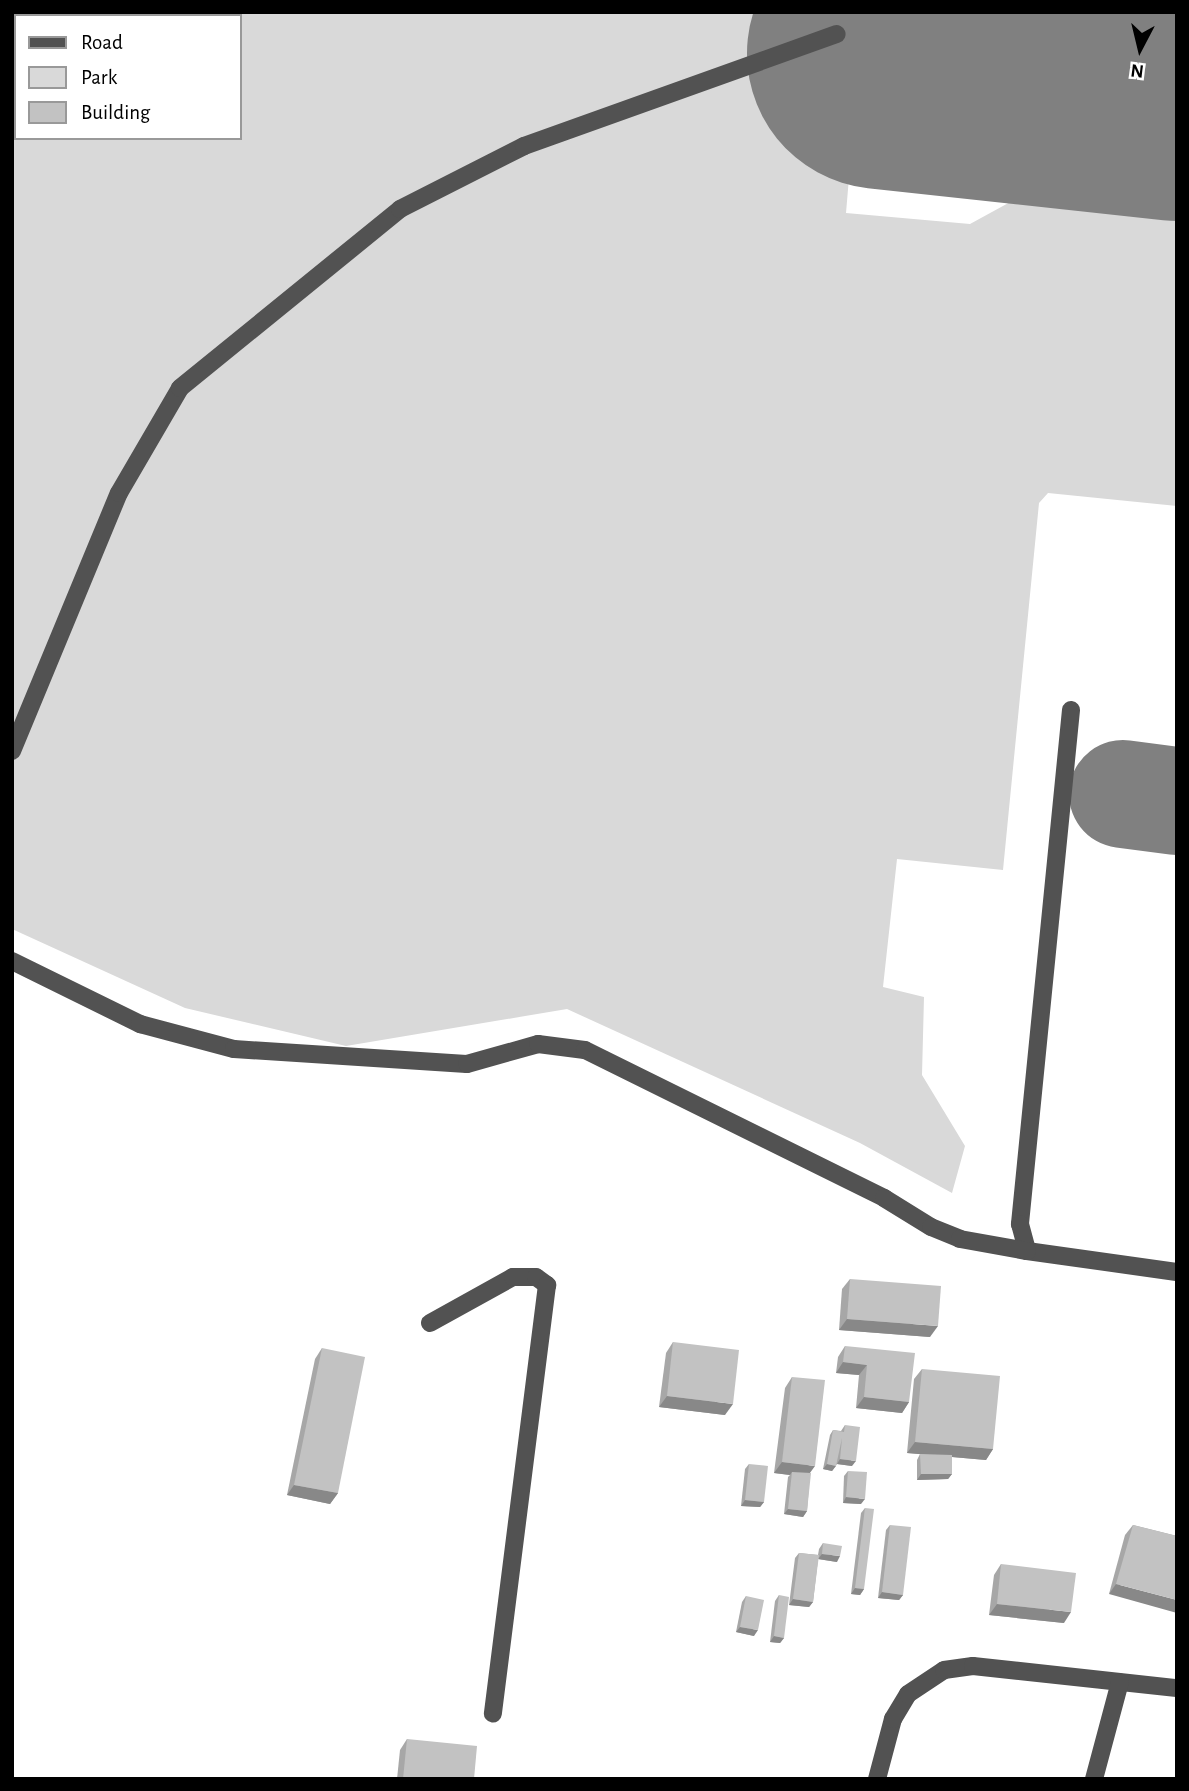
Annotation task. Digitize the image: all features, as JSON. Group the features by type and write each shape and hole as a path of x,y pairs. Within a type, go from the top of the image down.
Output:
{"street":[{"path":"12,751 119,494 180,388 400,209 524,146 837,34"},
{"path":"1027,1251 1019,1207 1072,710"},
{"path":"12,961 140,1024 234,1049 467,1064 538,1044 585,1050 884,1198 930,1227 960,1239 1177,1272"},
{"path":"430,1323 513,1277 536,1277 547,1285 493,1714"},
{"path":"877,1779 893,1719 908,1694 944,1670 973,1665 1177,1688"},
{"path":"1094,1779 1120,1682"}],"green space":[{"path":"12,12 863,12 846,213 970,224 1067,171 1177,182 1177,506 1048,493 1039,503 1003,870 897,859 883,987 924,997 922,1075 965,1146 952,1193 860,1143 567,1009 346,1046 185,1008 12,929"}],"building":[{"path":"850,1279 941,1286 938,1326 847,1319"},
{"path":"673,1342 739,1350 733,1404 667,1396"},
{"path":"845,1346 915,1353 909,1402 864,1397 867,1365 843,1362"},
{"path":"322,1348 365,1357 338,1493 294,1485"},
{"path":"922,1369 1000,1376 993,1449 915,1442"},
{"path":"792,1377 825,1380 815,1466 782,1462"},
{"path":"845,1425 860,1427 856,1461 840,1459 842,1438 836,1466 827,1464 833,1430 844,1432"},
{"path":"920,1454 952,1455 952,1474 921,1474"},
{"path":"749,1464 768,1466 764,1502 745,1500"},
{"path":"848,1471 867,1472 865,1499 846,1497"},
{"path":"792,1472 811,1473 807,1511 788,1509"},
{"path":"865,1508 874,1509 864,1589 855,1588"},
{"path":"890,1525 911,1527 903,1595 882,1592"},
{"path":"1133,1525 1177,1536 1177,1600 1116,1584"},
{"path":"823,1543 842,1546 840,1556 822,1554"},
{"path":"799,1553 819,1555 813,1602 793,1599"},
{"path":"1001,1564 1076,1573 1071,1612 997,1604"},
{"path":"779,1595 789,1597 784,1638 774,1636"},
{"path":"746,1596 764,1600 758,1630 740,1627"},
{"path":"407,1739 477,1746 474,1779 403,1779"}],"taxiway":[{"path":"1123,794 1177,801"}],"runway":[{"path":"882,53 1177,85"}]}
